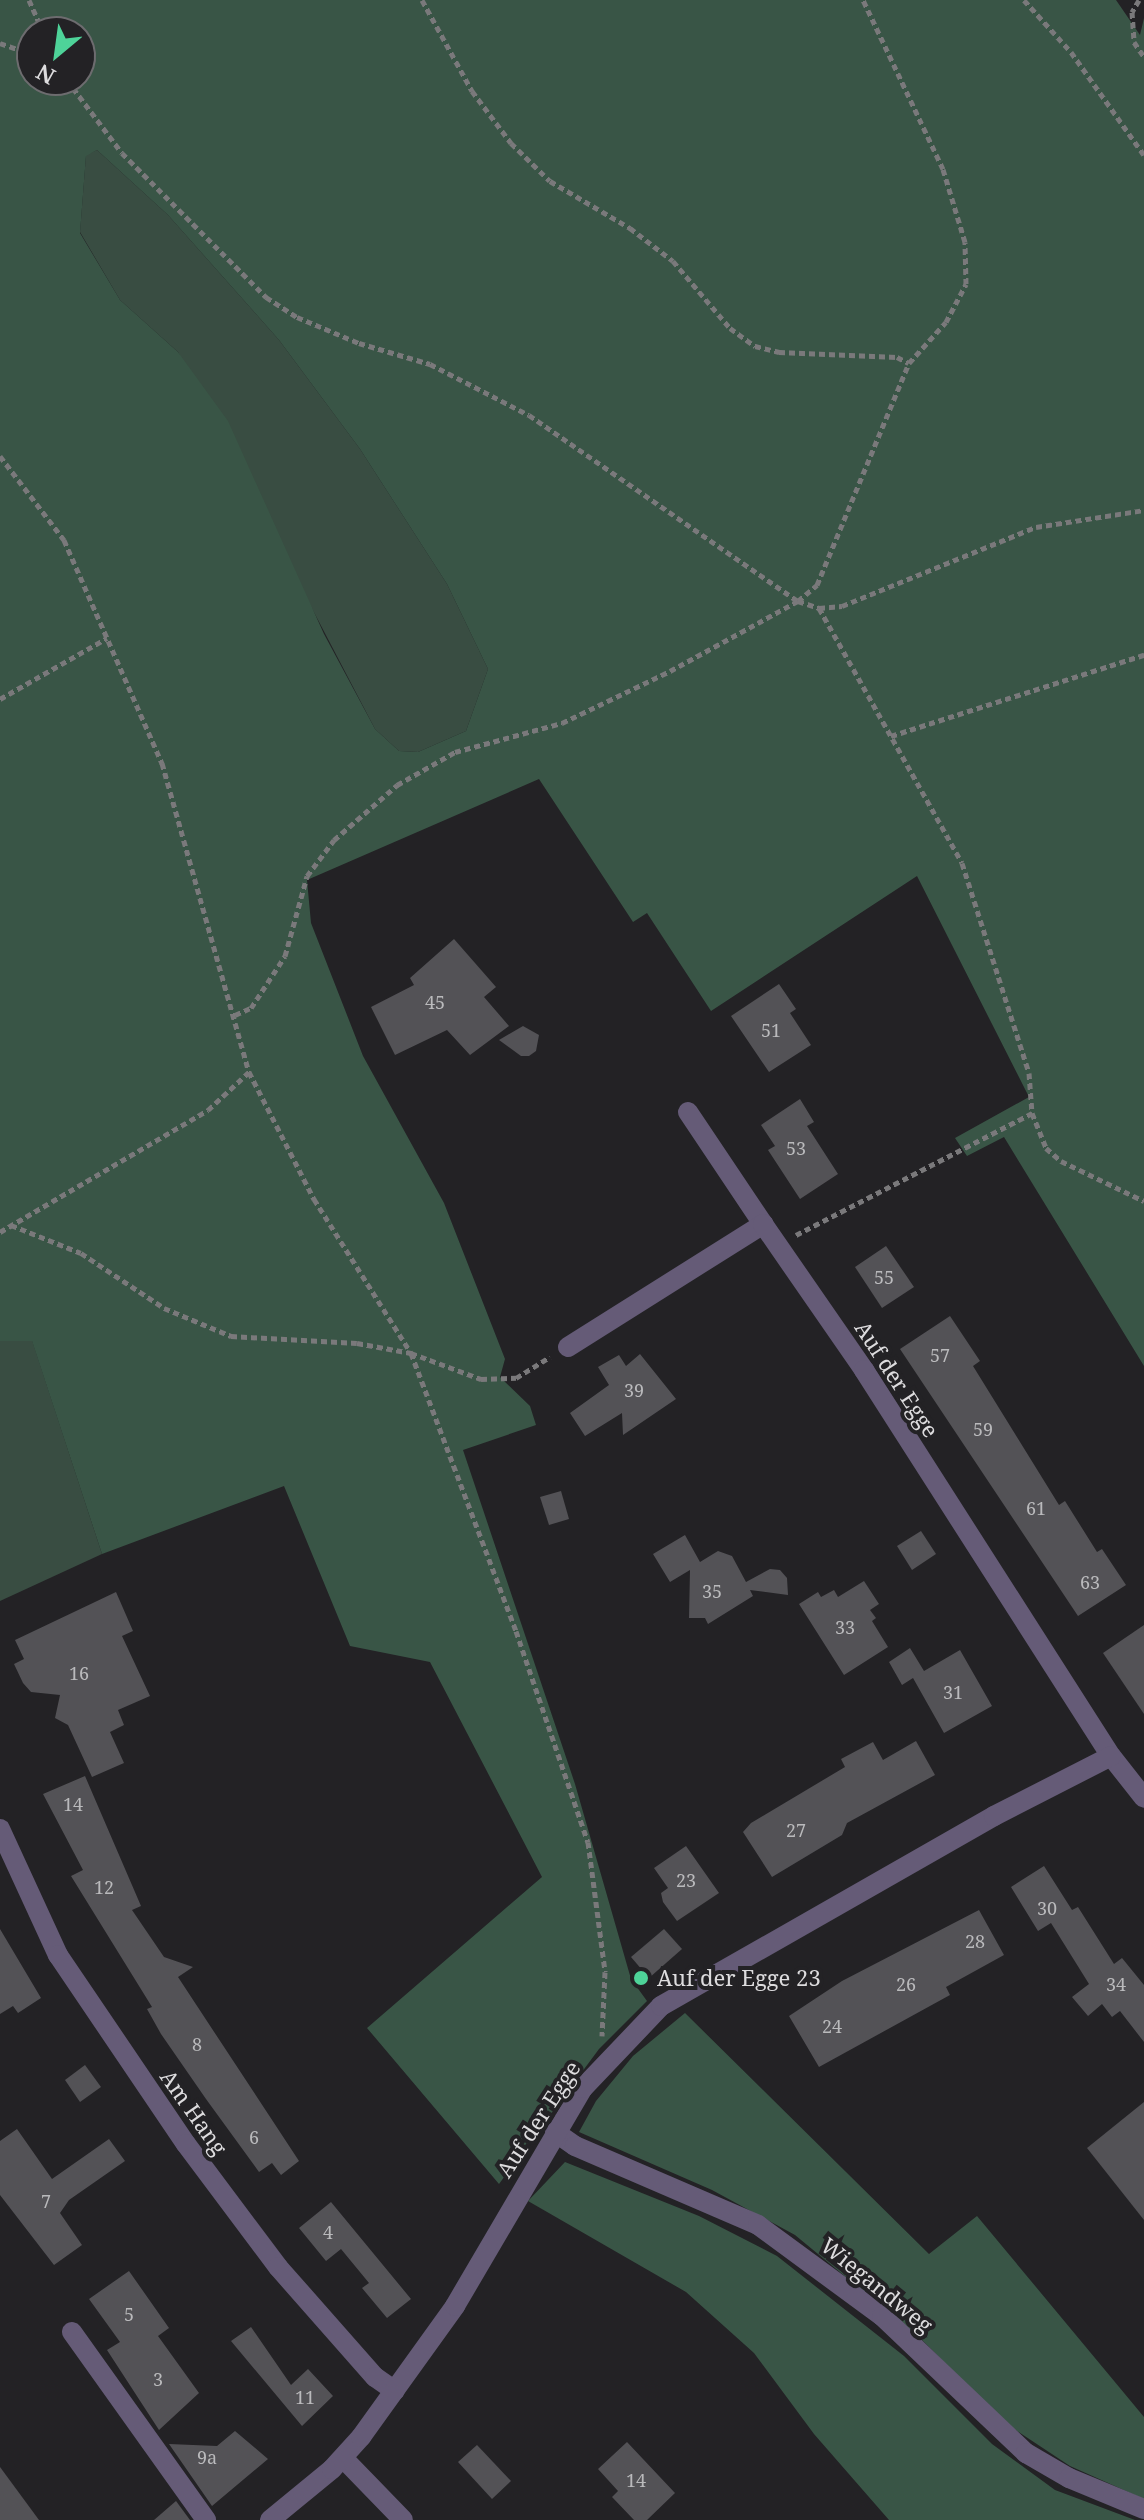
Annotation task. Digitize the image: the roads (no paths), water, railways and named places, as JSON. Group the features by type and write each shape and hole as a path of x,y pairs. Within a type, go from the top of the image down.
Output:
{"street":[{"name":"Auf der Egge","path":"688,1112 864,1370 1111,1756 1144,1798"},
{"path":"568,1347 763,1224"},
{"name":"Auf der Egge","path":"270,2520 343,2458 395,2391 455,2306 555,2132 612,2054 661,2006 721,1969 1111,1756"},
{"name":"Am Hang","path":"0,1829 58,1955 186,2144 278,2267 375,2377 395,2391"},
{"name":"Wiegandweg","path":"555,2132 575,2146 758,2225 882,2316 1026,2453 1069,2478 1144,2509"},
{"path":"72,2332 206,2520"},
{"path":"343,2458 403,2520"}],"place":[{"name":"Auf der Egge 23","path":"641,1978"}]}
